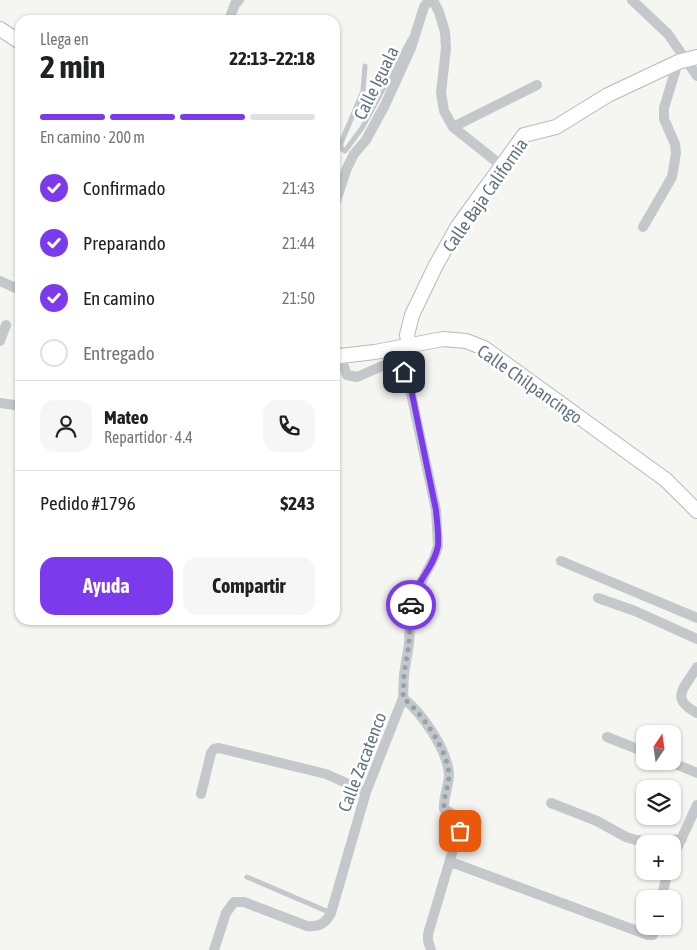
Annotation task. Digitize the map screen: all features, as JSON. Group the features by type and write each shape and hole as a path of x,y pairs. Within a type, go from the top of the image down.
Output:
{"street":[{"name":"Calle Iguala","path":"340,189 354,154 366,140 385,105 411,48 424,6 429,0"},
{"path":"433,0 445,32 446,48 442,93 444,111 453,127 502,166"},
{"path":"230,15 234,1"},
{"path":"635,1 668,34 697,76"},
{"path":"0,29 15,39"},
{"path":"643,227 672,177 675,144 664,120 664,108 687,60"},
{"name":"Calle Baja California","path":"409,345 408,329 412,315 435,267 458,226 524,136 556,127 608,95 687,60"},
{"path":"453,127 537,85"},
{"path":"0,280 15,288"},
{"path":"0,341 6,325"},
{"name":"Calle Chilpancingo","path":"340,355 375,352 443,339 454,339 484,348 666,480 697,511"},
{"name":"Calle Zacatenco","path":"331,913 348,848 366,792 403,698 404,674 409,644 411,601 434,558 438,546 436,510 410,384 404,372 395,365 382,366 357,378 347,375 340,361"},
{"path":"0,403 15,405"},
{"path":"562,561 697,618"},
{"path":"598,598 635,611 697,639"},
{"path":"697,667 681,694 680,700 685,707 697,713"},
{"path":"403,698 415,707 429,726 440,747 449,772 444,809 460,818 461,823 451,862 441,887 428,934 431,950"},
{"path":"607,738 636,749"},
{"path":"202,794 211,753 214,749 219,748 326,774 366,792"},
{"path":"681,766 697,773"},
{"path":"551,803 597,821 631,839 651,842 682,839 697,805"},
{"path":"451,862 636,931"},
{"path":"214,950 226,913 234,902 244,902 306,926 314,927 323,924 331,913"}],"lane":[{"path":"366,66 363,91 341,143 341,148 345,150 362,128 415,31"},
{"path":"247,877 331,913"}],"way so far":[{"path":"411,605 410,636 404,674 403,698 415,707 429,726 440,747 449,772 444,809 460,818 460,831"}],"route":[{"path":"404,372 410,384 436,510 438,530 438,546 434,558 411,601 411,605"}]}
